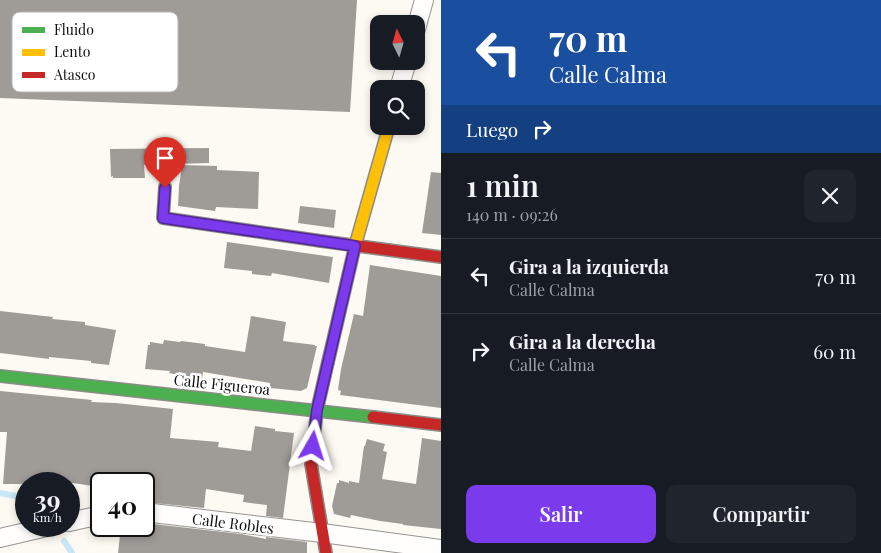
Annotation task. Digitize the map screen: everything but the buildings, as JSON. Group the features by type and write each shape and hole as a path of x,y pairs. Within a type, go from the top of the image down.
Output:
{"street":[{"path":"420,15 424,0"},
{"path":"326,553 311,464 317,410 355,246 386,135"},
{"path":"165,188 163,218 441,257"},
{"name":"Calle Figueroa","path":"0,376 441,425"},
{"name":"Calle Robles","path":"155,513 441,549"},
{"path":"0,538 15,534"}],"waterway":[{"path":"0,493 15,496"},
{"path":"64,541 72,553"}],"traffic: fast":[{"path":"0,376 373,417"}],"traffic: slow":[{"path":"328,362 355,246 386,135"},
{"path":"165,187 163,218 321,241"}],"traffic: jam":[{"path":"321,241 441,257"},
{"path":"326,553 311,464 317,410 328,362"},
{"path":"373,417 441,425"}],"route":[{"path":"165,188 163,218 355,246 317,410 313,446"}]}
